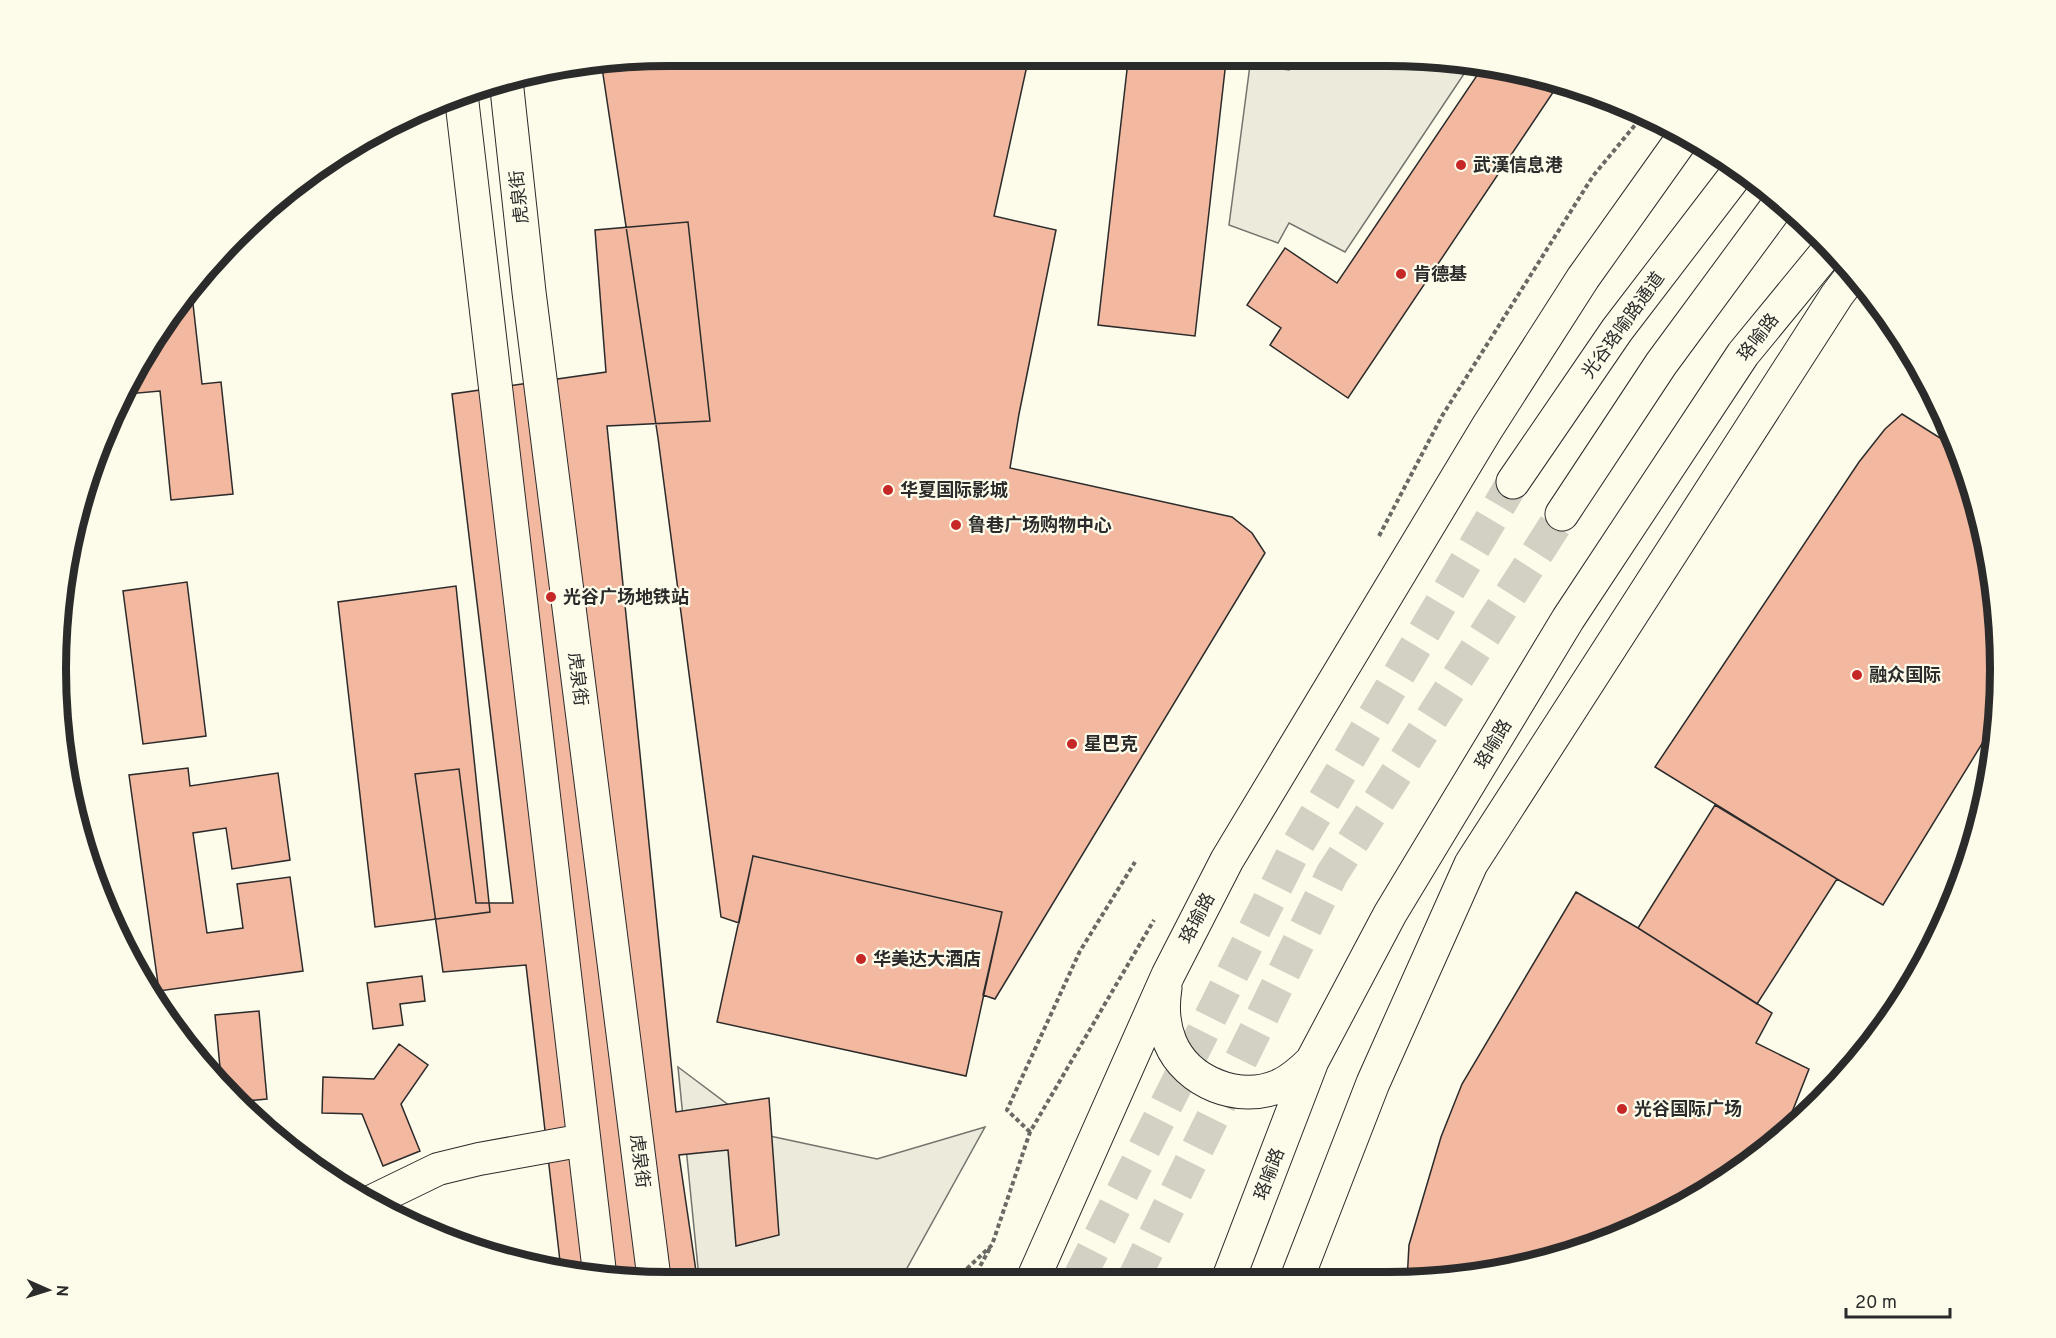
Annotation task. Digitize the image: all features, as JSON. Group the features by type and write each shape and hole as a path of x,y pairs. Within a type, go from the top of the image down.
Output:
{"main road":[{"name":"虎泉街","path":"507,89 529,292 653,1272"},
{"path":"462,103 599,1268"},
{"name":"珞瑜路","path":"1036,1272 1168,975 1227,860 1487,428 1583,278 1680,142"},
{"name":"光谷珞喻路通道","path":"1513,482 1617,330 1734,177"},
{"path":"1562,514 1661,364 1776,208"},
{"name":"珞喻路","path":"1231,1272 1312,1061 1390,914 1568,619 1743,354 1824,255"},
{"path":"1300,1272 1373,1083 1471,864 1714,484 1848,280"},
{"path":"1168,975 1163,1002 1164,1024 1171,1044 1182,1062 1197,1076 1216,1086 1237,1091 1258,1092 1278,1086 1296,1076 1312,1061"}],"street":[{"path":"379,1198 438,1169 479,1158 584,1140"}],"path":[{"path":"1030,1132 1007,1110 1080,951 1135,862"},
{"path":"977,1272 992,1245"}],"shaded area":[{"path":"1250,66 1289,70 1289,66 1387,66 1466,71 1345,252 1289,223 1278,243 1229,225"},
{"path":"678,1067 770,1136 877,1159 985,1127 905,1272 698,1272"}],"building":[{"name":"鲁巷广场购物中心","path":"669,66 1027,66 994,216 1056,230 1010,468 1232,517 1252,533 1265,553 995,999 983,995 1002,912 753,856 739,923 721,917 658,438 602,70"},
{"path":"1127,66 1225,66 1195,336 1098,325"},
{"name":"武漢信息港","path":"1478,73 1554,90 1348,398 1270,345 1281,328 1247,305 1285,248 1337,283"},
{"name":"光谷广场地铁站","path":"688,222 710,421 607,426 676,1112 769,1098 779,1235 736,1246 728,1150 679,1155 696,1272 630,1271 560,1262 526,965 443,972 415,774 459,769 476,903 513,903 452,394 606,372 595,230"},
{"path":"193,300 202,384 221,382 233,494 171,500 160,391 133,393 168,334"},
{"name":"融众国际","path":"1902,414 1945,441 1958,475 1978,551 1985,590 1990,669 1986,737 1883,905 1655,767 1859,462 1885,429"},
{"path":"187,582 206,736 143,744 123,591"},
{"path":"456,586 490,912 375,927 338,602"},
{"path":"188,768 190,786 278,773 290,860 232,869 226,828 193,833 207,933 243,928 237,884 290,877 303,971 160,991 129,775"},
{"path":"1715,805 1837,879 1757,1004 1638,928"},
{"name":"华美达大酒店","path":"753,856 1002,912 966,1076 717,1022"},
{"name":"光谷国际广场","path":"1576,892 1638,928 1772,1013 1756,1043 1809,1069 1790,1117 1785,1122 1722,1170 1654,1210 1581,1240 1543,1251 1466,1267 1408,1271 1409,1245 1441,1137 1462,1084"},
{"path":"422,976 425,1001 400,1004 403,1025 373,1029 367,983"},
{"path":"259,1011 267,1099 249,1101 220,1072 215,1015"},
{"path":"399,1044 428,1065 401,1104 420,1151 383,1166 362,1114 322,1113 323,1077 374,1079"}],"tunnel":[{"path":"1082,1272 1294,851 1513,482"},
{"path":"1137,1272 1332,874 1562,514"}],"place":[{"name":"武漢信息港","path":"1461,165"},
{"name":"肯德基","path":"1401,274"},
{"name":"华夏国际影城","path":"888,490"},
{"name":"鲁巷广场购物中心","path":"956,525"},
{"name":"光谷广场地铁站","path":"551,597"},
{"name":"融众国际","path":"1857,675"},
{"name":"星巴克","path":"1072,744"},
{"name":"华美达大酒店","path":"861,959"},
{"name":"光谷国际广场","path":"1622,1109"}]}
